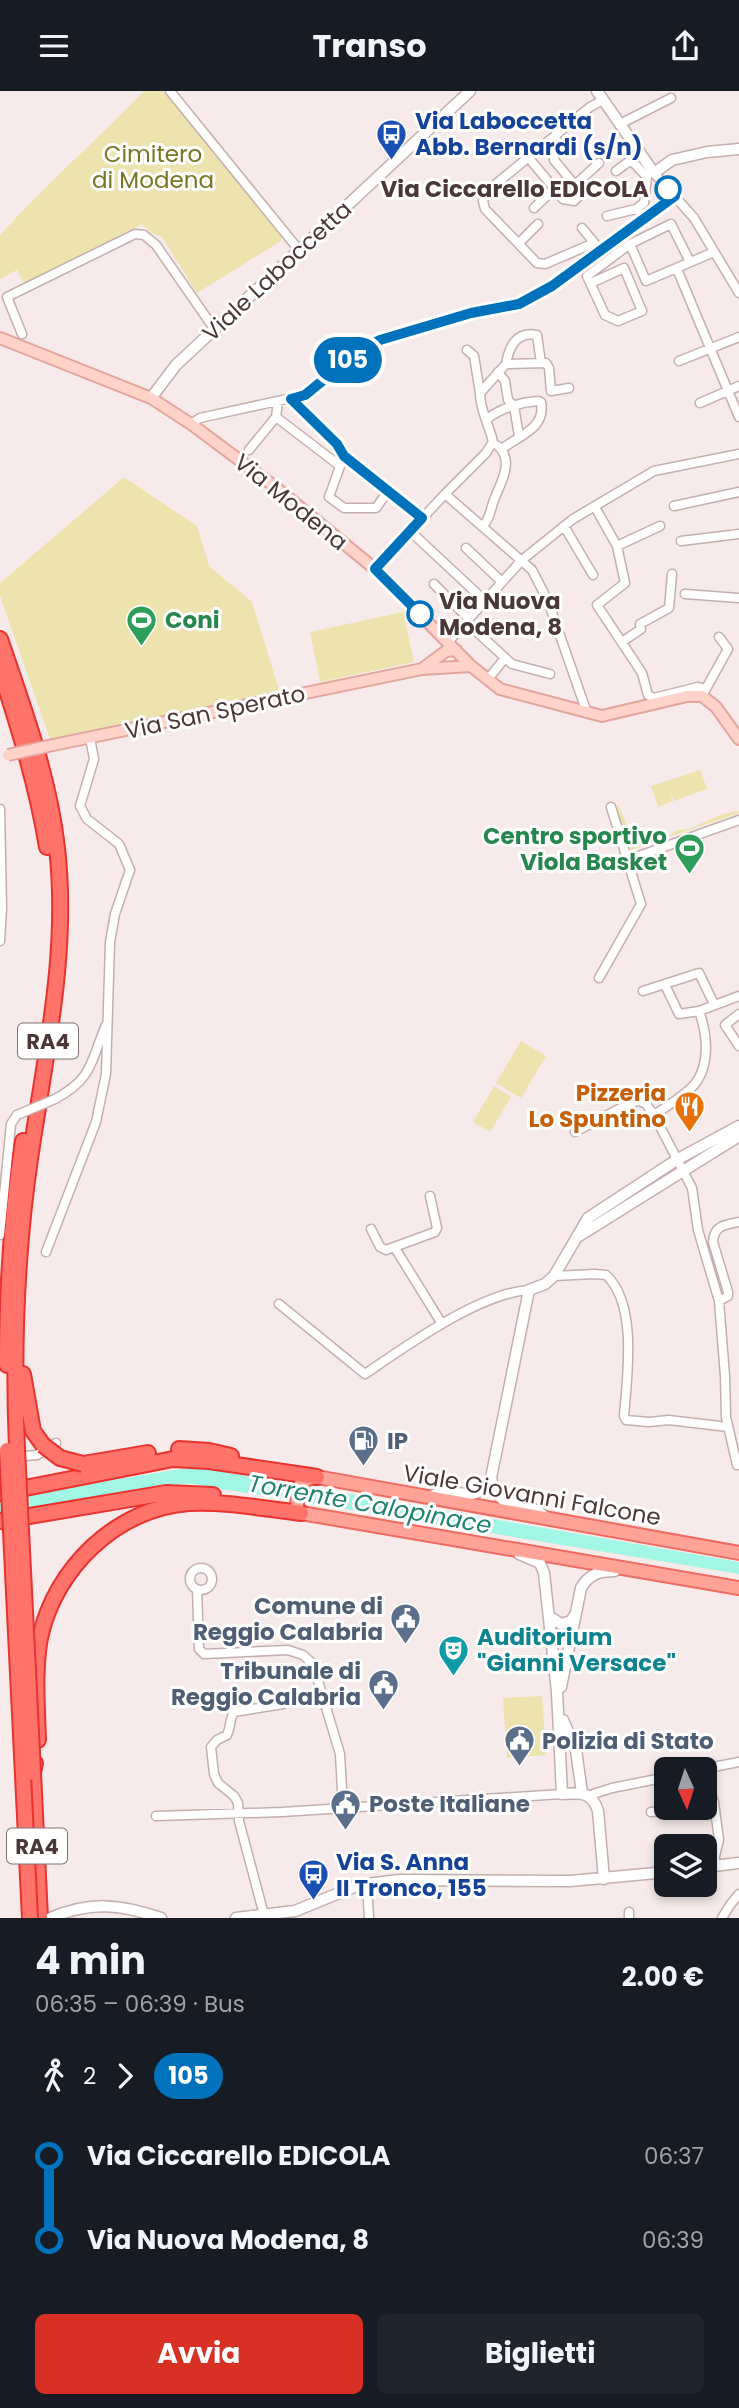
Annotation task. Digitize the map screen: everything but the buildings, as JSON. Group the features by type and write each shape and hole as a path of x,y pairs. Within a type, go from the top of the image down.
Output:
{"highway":[{"name":"RA4","path":"0,639 35,741 51,808 57,849 61,915 58,974 23,1213 13,1309"},
{"name":"RA4","path":"0,669 41,807 48,852 51,914 48,975 15,1194 15,1406 8,1452 5,1519 30,1918"},
{"path":"0,1333 13,1309"},
{"path":"13,1309 22,1332 23,1373 33,1431 49,1444 60,1458 83,1464 164,1450 191,1449 295,1468 317,1477"},
{"name":"RA4","path":"8,1452 33,1773 40,1918"},
{"path":"0,1493 173,1459 209,1461 317,1477"},
{"path":"0,1478 5,1519 166,1493 210,1495 299,1509"},
{"path":"33,1773 38,1744 38,1661 45,1618 56,1594 82,1557 103,1537 123,1524 155,1510 192,1503 299,1509"}],"main road":[{"name":"Via Modena","path":"0,338 151,398 191,424 274,486 375,569 471,666 500,689 602,716 704,693"},
{"path":"437,657 439,633"},
{"path":"422,669 452,646"},
{"path":"447,666 452,646"},
{"name":"Via San Sperato","path":"3,756 422,669 471,666"},
{"path":"704,693 739,739"},
{"path":"317,1477 305,1478 301,1483 299,1509 739,1588"},
{"name":"Viale Giovanni Falcone","path":"317,1477 739,1553"}],"street":[{"path":"170,91 299,250"},
{"name":"Viale Laboccetta","path":"151,398 176,365 470,91"},
{"path":"597,247 545,264 537,263 485,209 483,201 486,192 590,107 600,95 654,173 694,218 739,293"},
{"path":"620,124 671,98"},
{"path":"528,157 563,199 573,201 579,196 575,185 554,160 556,134"},
{"path":"654,173 672,160 707,152 739,149"},
{"path":"607,216 636,209 644,203 647,177 631,160 616,171"},
{"path":"575,185 599,163"},
{"path":"534,208 554,188"},
{"path":"191,424 200,418 305,395 359,351 380,340 471,313 519,304 552,286 597,247 675,196"},
{"path":"636,209 643,219"},
{"path":"591,283 624,268 642,311 618,321 604,315 587,276 631,244 671,223 690,263"},
{"path":"519,243 538,224"},
{"path":"582,228 597,247"},
{"path":"22,334 7,297 135,234 144,235 156,245 215,330"},
{"path":"631,244 646,281 714,252"},
{"path":"677,269 739,417"},
{"path":"480,393 506,364 509,347 521,337 537,335 541,363"},
{"path":"679,361 739,337"},
{"path":"467,350 474,356 480,408 487,419 493,442 502,449 505,457 505,477 495,497 490,517 483,526"},
{"path":"506,364 546,363 551,391 569,388"},
{"path":"498,372 505,381 508,400 514,406 519,436"},
{"path":"700,403 739,386"},
{"path":"291,399 337,444 344,456 422,518"},
{"path":"487,419 522,402 538,401 542,409 536,427 502,449"},
{"path":"249,450 276,417 278,402"},
{"path":"276,417 340,466"},
{"path":"375,569 486,453 493,442"},
{"path":"452,646 467,620 522,560 564,526 654,471 739,454"},
{"path":"344,456 329,497 344,508 376,508 388,491"},
{"path":"674,506 739,492"},
{"path":"445,494 532,570 548,601 587,713"},
{"path":"596,507 617,546 625,583 597,605 642,673 651,697 698,687 704,693 728,649 719,637"},
{"path":"564,526 593,575"},
{"path":"617,546 660,526"},
{"path":"410,531 485,601"},
{"path":"681,541 739,534"},
{"path":"466,548 502,582"},
{"path":"622,642 641,629 640,624 669,608 672,574"},
{"path":"434,584 512,664 550,674"},
{"path":"685,594 739,598"},
{"path":"488,679 505,658"},
{"path":"46,1252 96,1122 106,1074 110,942 115,914 130,870 119,844 88,819 80,806 93,759 90,738"},
{"path":"599,978 641,904 611,807"},
{"path":"0,809 0,941"},
{"path":"636,857 739,820"},
{"path":"643,991 699,973 714,1004"},
{"path":"665,985 679,1014 699,1011 739,996"},
{"path":"654,1115 692,1087 703,1067 706,1030 699,1011"},
{"path":"739,1014 725,1025 739,1046"},
{"path":"0,1235 11,1124 17,1115 55,1099 83,1080 93,1062 108,1019"},
{"path":"575,1132 635,1101 646,1104 684,1171 692,1188 698,1230 719,1301 728,1427 739,1465"},
{"path":"279,1304 365,1374 442,1324 509,1291 529,1290 545,1284 554,1276 588,1218 678,1159 739,1126"},
{"path":"579,1236 739,1136"},
{"path":"0,1137 10,1140"},
{"path":"371,1229 380,1247 386,1250 435,1231 438,1228 429,1196"},
{"path":"719,1301 728,1296 728,1292 713,1235 716,1229 723,1225 739,1222"},
{"path":"395,1248 442,1324"},
{"path":"554,1276 606,1275 617,1290 626,1321 629,1352 624,1416 626,1420 669,1420 728,1427"},
{"path":"529,1290 491,1478 498,1497 506,1503 538,1509 547,1519"},
{"path":"8,1452 37,1455 49,1444"},
{"path":"427,1498 444,1492 464,1496 477,1492 491,1478"},
{"path":"502,1547 535,1560 543,1568 561,1746 562,1794"},
{"path":"604,1879 596,1801 586,1794 578,1760 563,1720 560,1685 581,1588 590,1576 602,1571 643,1571"},
{"path":"197,1589 199,1649 204,1654 288,1650 303,1655 313,1664 340,1754 343,1808"},
{"path":"550,1617 561,1624 571,1621 574,1616"},
{"path":"264,1915 236,1799 218,1783 214,1775 211,1747 227,1735 233,1712 283,1704"},
{"path":"561,1746 573,1744"},
{"path":"562,1764 578,1760"},
{"path":"718,1766 739,1762"},
{"path":"156,1816 586,1794 654,1780"},
{"path":"716,1820 719,1840 717,1848"},
{"path":"717,1866 739,1863"},
{"path":"236,1918 306,1908 366,1883 400,1880 570,1881 654,1873"},
{"path":"366,1883 369,1918"},
{"path":"722,1918 739,1895"},
{"path":"50,1918 81,1907 101,1905 135,1909 161,1918"}],"green space":[{"name":"Cimitero di Modena","path":"144,91 162,91 171,96 282,235 281,241 197,293 162,237 150,232 142,224 25,284 17,270 0,279 0,235"},
{"name":"Coni","path":"124,477 197,526 209,566 252,602 280,693 50,739 0,596 0,583"},
{"path":"403,612 414,662 320,682 310,632"},
{"path":"700,770 707,789 674,801 668,786 673,801 658,807 651,786"},
{"path":"618,804 633,840 644,846 631,850 616,811"},
{"path":"739,811 663,839 677,830 689,829 722,814"},
{"path":"521,1041 546,1056 521,1098 496,1083"},
{"path":"494,1086 511,1097 490,1132 473,1122"},
{"path":"533,1626 545,1628 548,1648 534,1648"},
{"path":"542,1696 546,1755 507,1758 503,1698"}],"water":[{"name":"Torrente Calopinace","path":"194,1467 739,1562 739,1574 192,1484 166,1485 0,1515 0,1498"}],"bus line":[{"name":"105","path":"420,614 375,569 422,518 344,456 337,444 291,399 305,395 359,351 380,340 471,313 519,304 552,286 675,196 668,189"}],"place":[{"name":"Via Laboccetta Abb. Bernardi (s/n)","path":"392,161"},
{"name":"Via Ciccarello EDICOLA","path":"668,189"},
{"name":"Via Nuova Modena, 8","path":"420,614"},
{"name":"Coni","path":"142,647"},
{"name":"Centro sportivo Viola Basket","path":"690,876"},
{"name":"Pizzeria Lo Spuntino","path":"689,1133"},
{"name":"IP","path":"364,1468"},
{"name":"Comune di Reggio Calabria","path":"406,1646"},
{"name":"Auditorium \"Gianni Versace\"","path":"454,1677"},
{"name":"Tribunale di Reggio Calabria","path":"384,1711"},
{"name":"Polizia di Stato","path":"519,1768"},
{"name":"Poste Italiane","path":"346,1831"},
{"name":"Via S. Anna II Tronco, 155","path":"313,1902"}]}
